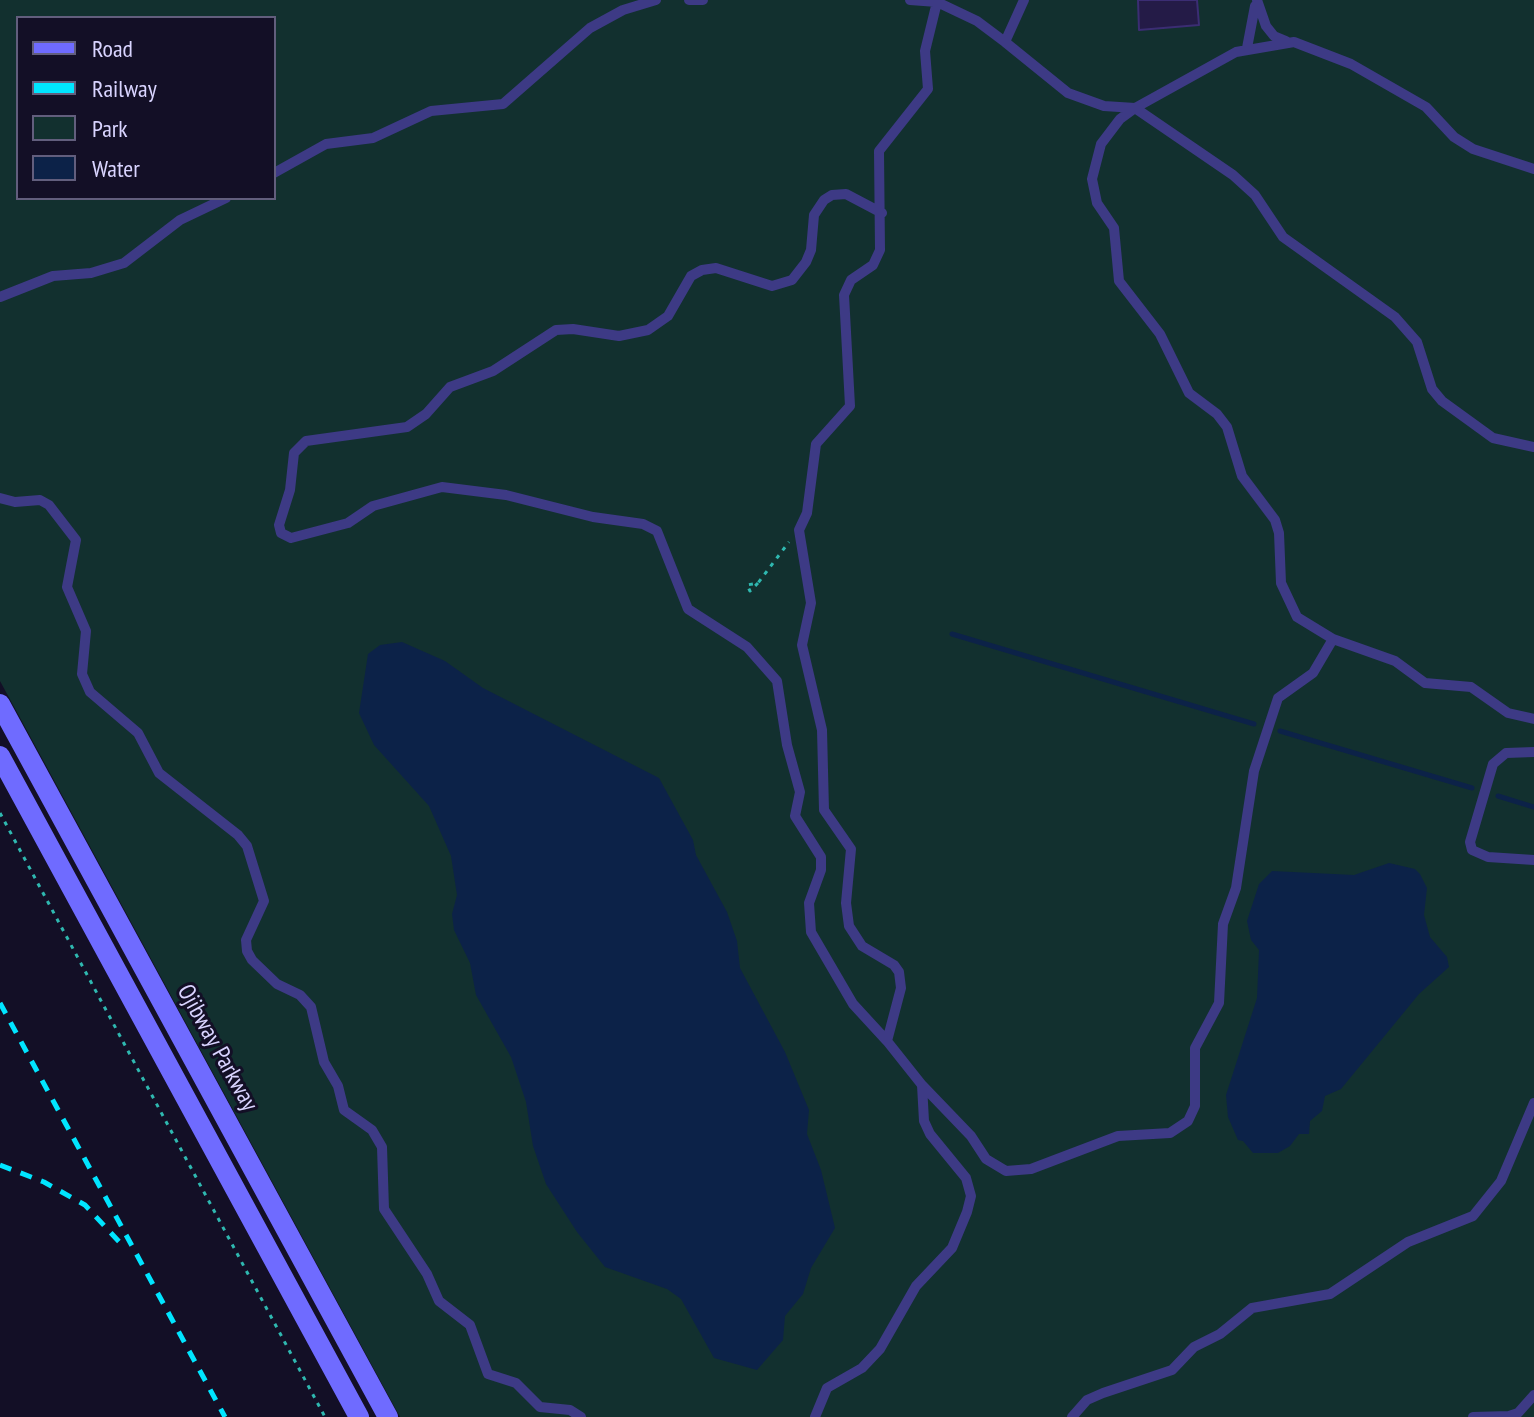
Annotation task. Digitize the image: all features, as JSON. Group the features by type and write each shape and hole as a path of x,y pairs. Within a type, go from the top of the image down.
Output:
{"main road":[{"name":"Ojibway Parkway","path":"0,704 388,1417"},
{"path":"0,756 359,1417"}],"lane":[{"path":"276,172 326,144 373,138 431,111 503,104 590,28 623,10 656,0"},
{"path":"689,0 703,0"},
{"path":"910,0 939,2 1005,42 1068,93 1104,106 1135,108 1240,181 1264,206 1283,237 1395,317 1417,342 1432,389 1442,401 1493,438 1534,447"},
{"path":"1005,42 1024,0"},
{"path":"1257,0 1260,13 1274,36 1351,64 1426,107 1454,137 1473,149 1534,169"},
{"path":"1247,48 1257,0"},
{"path":"887,1041 901,978 894,965 862,946 849,926 846,903 851,849 824,810 822,730 802,645 811,603 799,530 807,513 816,444 850,406 844,295 851,280 873,265 880,250 879,151 928,89 925,51 939,2"},
{"path":"1294,42 1247,48 1223,57 1135,108 1120,119 1101,144 1092,179 1097,203 1114,228 1119,281 1160,334 1189,393 1217,414 1227,427 1242,476 1275,520 1279,533 1281,583 1286,600 1297,617 1333,639 1395,661 1425,683 1471,687 1508,713 1534,719"},
{"path":"882,213 846,194 832,195 824,200 814,215 811,250 792,280 772,286 716,268 702,270 691,276 668,316 648,330 619,336 573,329 556,330 493,371 450,387 426,414 407,427 306,441 294,453 290,490 279,525 281,533 291,538 348,523 373,506 442,487 506,495 593,517 643,524 657,531 688,609 747,647 777,681 787,745 800,792 795,816 818,850 822,863 811,892 809,924 822,956 853,1004 887,1041 924,1091 971,1136 986,1159 1006,1171 1031,1169 1118,1136 1170,1133 1188,1121 1195,1106 1193,1057 1219,1003 1223,924 1235,892 1254,771 1278,698 1313,673 1333,639"},
{"path":"0,297 43,278 91,273 124,263 180,220 222,200"},
{"path":"0,498 15,502 40,500 49,505 76,540 67,587 86,631 82,674 90,692 138,733 159,773 238,835 247,846 264,901 246,940 247,951 277,984 300,995 311,1007 324,1062 338,1086 344,1110 372,1130 382,1147 384,1209 427,1274 439,1301 470,1325 488,1374 516,1383 540,1407 570,1410 581,1417"},
{"path":"1534,752 1506,753 1493,764 1470,842 1472,850 1488,857 1534,860"},
{"path":"815,1417 827,1388 862,1368 888,1338 920,1280 952,1248 967,1212 971,1196 966,1178 930,1134 924,1121 924,1091"},
{"path":"1072,1417 1087,1400 1172,1370 1194,1347 1220,1334 1252,1308 1330,1294 1408,1242 1473,1216 1501,1181 1534,1103"},
{"path":"1473,1417 1518,1413 1534,1395"}],"path":[{"path":"758,583 799,530"},
{"path":"0,813 325,1417"}],"green space":[{"path":"0,0 1534,0 1534,1417 400,1417 0,681"}],"water":[{"path":"402,642 445,661 483,688 659,778 693,840 696,855 727,912 737,941 740,968 785,1052 809,1110 807,1134 821,1170 835,1228 811,1268 803,1294 785,1316 783,1340 757,1370 714,1358 681,1299 667,1289 605,1267 577,1232 546,1184 533,1146 526,1102 511,1057 476,995 470,963 454,930 452,914 457,895 451,856 429,806 374,745 359,713 368,654 380,645"},
{"path":"1389,863 1415,869 1420,874 1427,888 1424,915 1430,937 1447,957 1449,967 1419,994 1341,1089 1325,1096 1322,1111 1310,1121 1309,1134 1299,1134 1290,1146 1278,1153 1253,1153 1243,1141 1238,1140 1228,1117 1226,1095 1257,998 1259,950 1251,940 1247,921 1259,884 1272,871 1354,875"}],"building":[{"path":"1138,0 1197,0 1199,25 1139,30"}],"waterway":[{"path":"952,634 1254,724"},
{"path":"1280,731 1472,788"},
{"path":"1498,796 1534,807"}],"railway":[{"path":"0,1003 225,1417"},
{"path":"0,1165 44,1182 85,1205 124,1247"}]}
